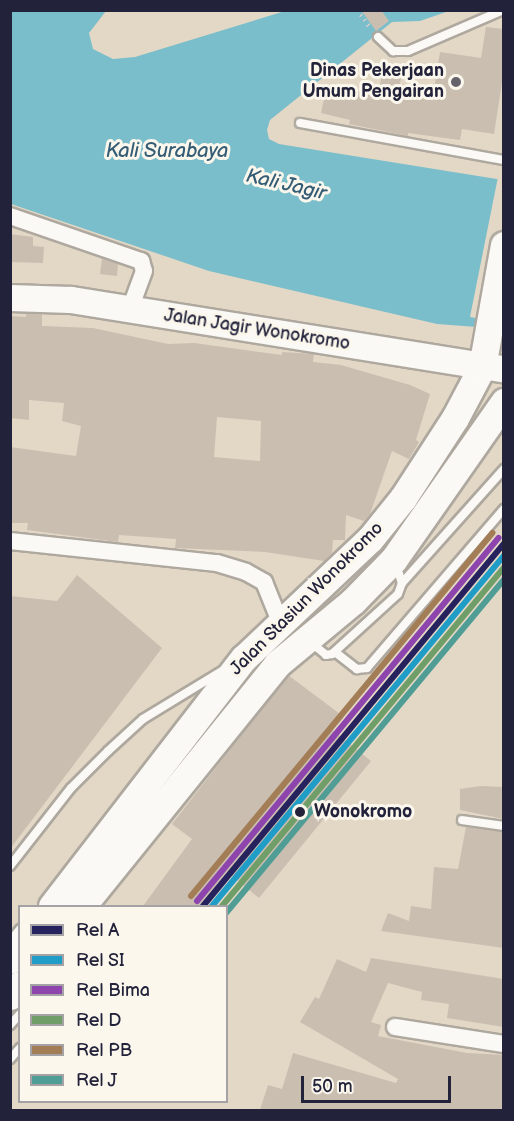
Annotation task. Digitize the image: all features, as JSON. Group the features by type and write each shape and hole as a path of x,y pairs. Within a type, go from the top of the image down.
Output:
{"highway":[{"name":"Jalan Stasiun Wonokromo","path":"53,905 244,658 370,539 403,498 455,418 493,368 489,330 504,245"},
{"name":"Jalan Stasiun Wonokromo","path":"84,905 240,706 277,663 353,601 398,571 504,402"}],"main road":[{"name":"Jalan Jagir Wonokromo","path":"10,298 70,300 493,368"}],"street":[{"path":"10,216 141,261 144,271 130,309"},
{"path":"10,541 217,563 246,572 264,582 281,624"},
{"path":"395,1028 504,1044"}],"lane":[{"path":"378,37 393,51 408,51 503,10"},
{"path":"300,123 504,160"},
{"path":"306,638 326,655 335,652 396,598 398,571 504,469"},
{"path":"335,652 357,669 367,668 504,509"},
{"path":"10,866 71,788 143,719 244,658"},
{"path":"462,820 504,826"}],"path":[{"path":"357,10 378,37"}],"water":[{"name":"Kali Surabaya","path":"11,11 106,11 89,33 93,49 113,59 135,57 285,11 449,11 420,21 392,22 270,120 267,130 269,139 279,144 503,180 503,329 437,324 209,271 11,204"}],"pier":[{"path":"498,177 504,177 503,323 470,317"}],"building":[{"path":"361,10 381,10 389,21 376,31"},
{"name":"Dinas Pekerjaan Umum Pengairan","path":"486,27 504,29 504,70 494,134 462,129 460,140 408,133 408,136 349,124 350,120 321,113 327,85 378,96 383,68 402,71 400,84 434,89 440,52 481,58"},
{"path":"10,234 33,237 33,246 44,247 43,263 10,262"},
{"path":"102,259 118,264 117,276 100,274"},
{"path":"26,314 42,314 42,326 93,328 168,344 194,343 282,355 282,352 314,354 313,362 341,365 410,385 430,394 416,440 419,442 409,459 392,451 370,514 364,521 346,515 345,540 333,540 332,553 324,561 265,552 175,548 176,539 119,535 118,542 27,530 28,523 10,523 10,447 76,456 81,426 62,421 64,403 29,400 29,420 10,418 10,316 26,317","holes":["217,417 261,421 260,461 214,457"]},
{"path":"77,575 162,648 10,849 10,596 57,601"},
{"path":"288,675 344,717 333,730 371,761 259,898 227,872 203,905 144,905 192,839 172,824"},
{"path":"481,786 504,787 504,819 460,810 460,789"},
{"path":"466,827 504,832 504,948 381,931 388,913 409,921 411,906 431,909 434,867 458,869"},
{"path":"371,958 504,979 504,1027 447,1018 449,1004 421,1000 422,992 388,983 371,1022 381,1025 378,1036 467,1053 504,1055 504,1110 260,1110 268,1085 282,1089 293,1053 396,1083 398,1079 300,1022 315,997 319,999 337,959 366,972"}],"rail line":[{"name":"PB","path":"191,896 492,533"},
{"name":"Bima","path":"197,901 498,538"},
{"name":"A","path":"204,905 504,544"},
{"name":"SI","path":"213,905 504,555"},
{"name":"D","path":"223,905 504,567"},
{"name":"J","path":"228,911 504,579"}],"place":[{"name":"Dinas Pekerjaan Umum Pengairan","path":"456,82"},
{"name":"Wonokromo","path":"300,812"}],"water label":[{"name":"Kali Jagir","path":"286,185"}]}
